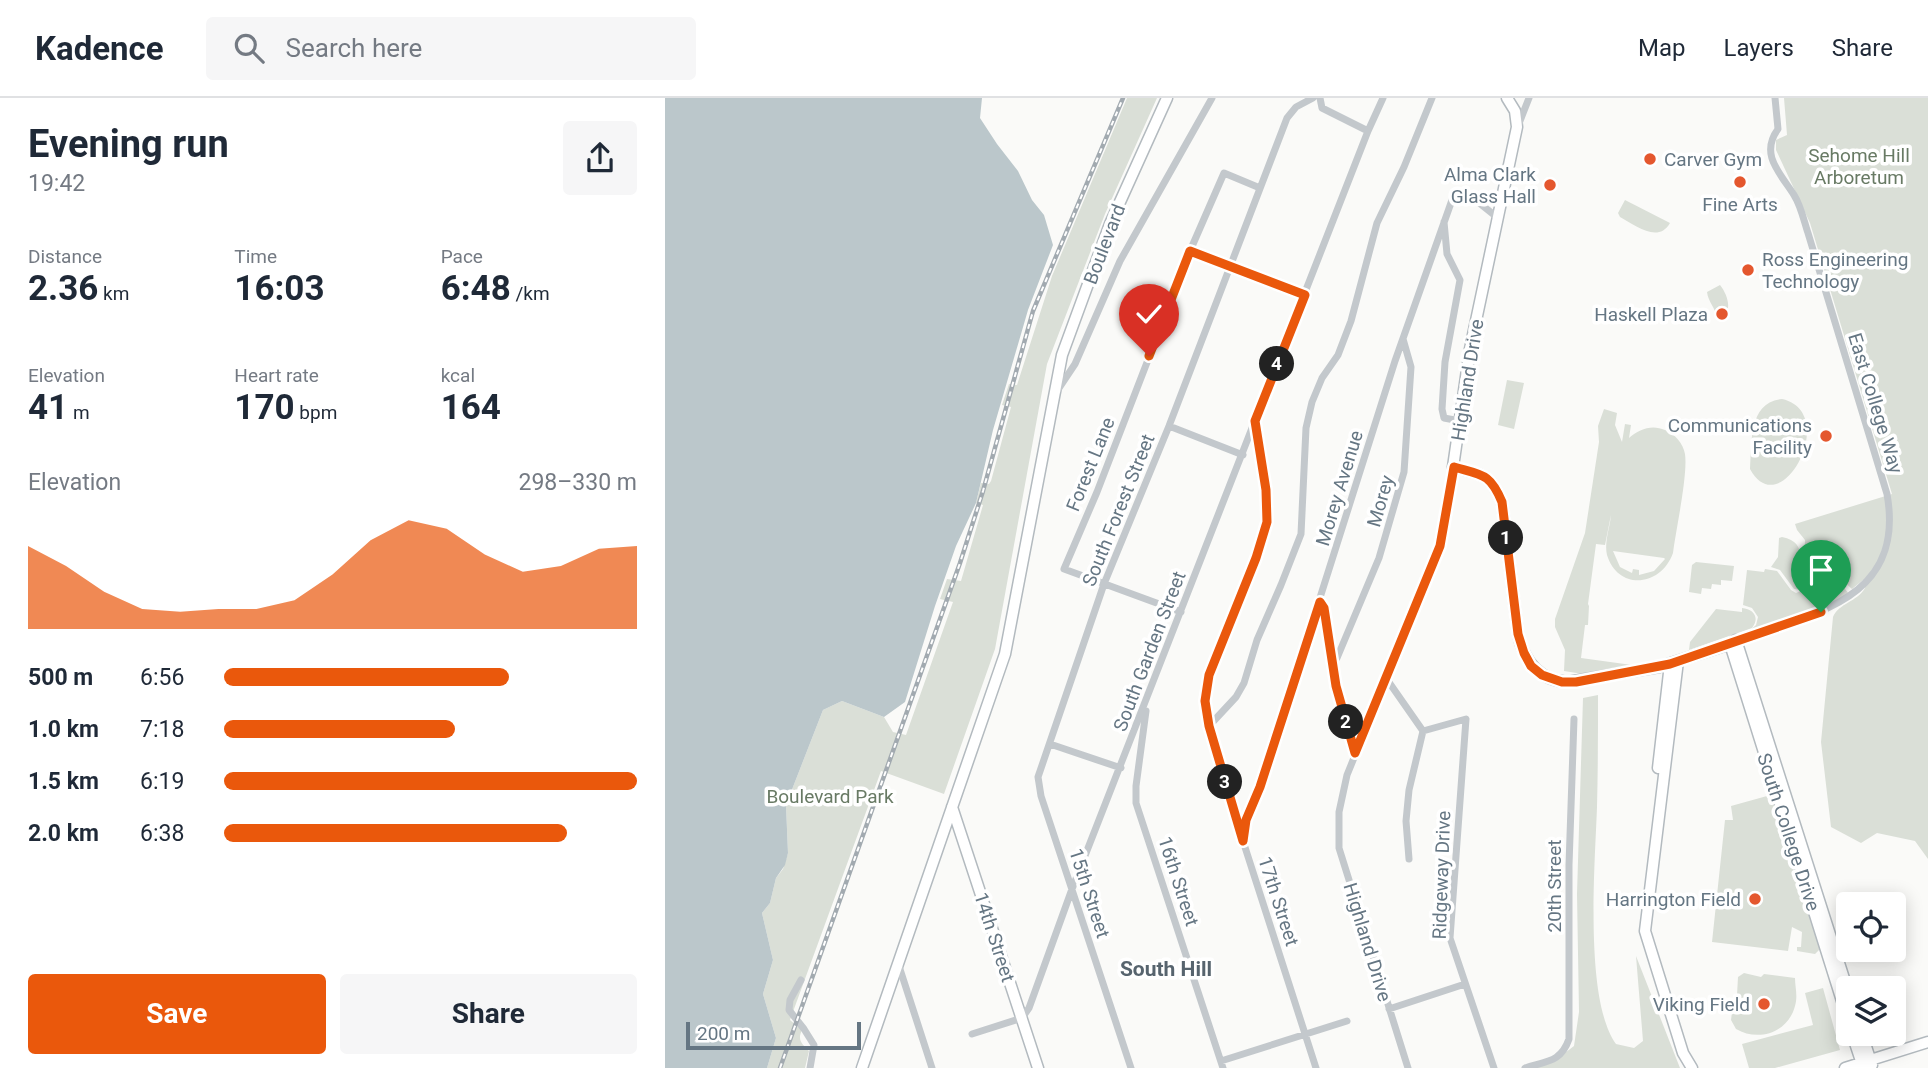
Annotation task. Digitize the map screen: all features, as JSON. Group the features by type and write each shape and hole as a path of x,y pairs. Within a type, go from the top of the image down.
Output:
{"main road":[{"name":"Boulevard","path":"862,1068 1005,654 1062,355 1110,224 1167,98"},
{"path":"1507,99 1515,111 1517,127"},
{"name":"Highland Drive","path":"1454,467 1470,349 1517,127"},
{"path":"1454,467 1484,475 1495,484 1502,502 1518,634 1524,653 1536,671 1555,681 1569,682 1674,663 1733,642"},
{"name":"South College Drive","path":"1733,642 1843,976"},
{"name":"South College Drive","path":"1733,642 1836,981"},
{"path":"1674,663 1639,928 1677,1054 1685,1068"},
{"path":"1674,663 1645,931 1683,1053 1692,1068"},
{"name":"14th Street","path":"952,807 1038,1068"},
{"path":"1867,1065 1928,1042"},
{"path":"1858,1046 1867,1065"},
{"path":"1864,1046 1867,1065"},
{"path":"1845,1068 1867,1065 1928,1048"}],"street":[{"path":"1054,395 1075,364 1120,261 1212,98"},
{"path":"1300,105 1313,98"},
{"path":"1320,98 1322,108"},
{"name":"South Garden Street","path":"1021,1018 1029,1008 1072,889 1383,98"},
{"path":"1209,726 1236,697 1244,683 1257,640 1301,534 1306,428 1312,402 1322,378 1338,355 1354,313 1377,223 1404,167 1432,98"},
{"path":"1507,99 1515,103 1527,98"},
{"path":"1517,127 1527,98"},
{"name":"East College Way","path":"1733,642 1821,612 1860,590 1878,568 1888,543 1890,510 1808,233 1795,197 1775,169 1772,160 1772,138 1778,129 1775,98"},
{"path":"1300,105 1322,108 1368,131"},
{"name":"South Forest Street","path":"1041,767 1104,584 1169,426 1287,118 1300,105"},
{"name":"Forest Lane","path":"1104,584 1064,569 1097,492 1190,251 1224,173 1260,188"},
{"name":"Morey Avenue","path":"1243,841 1246,820 1260,787 1403,338 1452,200 1459,192 1468,194 1498,218"},
{"path":"1444,222 1447,254 1460,279 1445,362 1442,409 1444,418 1460,421"},
{"path":"1190,251 1305,295"},
{"name":"Morey","path":"1333,662 1375,568 1405,472 1411,368 1403,338"},
{"name":"17th Street","path":"1255,421 1266,490 1267,522 1256,558 1209,675 1205,701 1209,726 1243,841 1316,1068"},
{"path":"1169,426 1243,455"},
{"name":"Highland Drive","path":"1408,1068 1339,848 1339,812 1355,753 1440,546 1454,467"},
{"path":"1104,584 1181,612"},
{"path":"1320,602 1324,608 1336,686 1355,753"},
{"path":"1386,678 1423,731 1409,790 1406,821 1409,859"},
{"name":"16th Street","path":"1147,700 1136,803 1222,1065"},
{"name":"Ridgeway Drive","path":"1423,731 1466,719 1450,938 1493,1068"},
{"name":"20th Street","path":"1525,1068 1564,1053 1569,1039 1569,865 1574,719"},
{"path":"1050,744 1121,768"},
{"name":"15th Street","path":"1041,767 1038,777 1041,796 1131,1068"},
{"path":"898,962 932,1068"},
{"path":"801,980 790,1000 789,1010 814,1045 810,1068"},
{"path":"1389,1009 1465,985"},
{"path":"972,1034 1021,1018"},
{"path":"1222,1065 1347,1021"}],"green space":[{"name":"Boulevard Park","path":"1127,98 1157,98 1105,214 1047,364 995,649 944,794 881,771 790,1020 802,1030 800,1039 809,1051 805,1068 767,1068 776,1038 763,994 773,960 762,913 770,903 776,878 783,869 788,853 786,805 823,710 842,701 884,717 893,732 906,735 953,602 940,599 947,579 961,581 983,505 976,503 981,483 989,484 991,481 1011,407 1002,405 1009,384 1017,385 1052,276"},
{"name":"Sehome Hill Arboretum","path":"1784,98 1928,98 1928,859 1915,841 1877,833 1861,843 1831,827 1821,742 1833,617 1865,588 1863,580 1852,589 1841,579 1828,574 1809,581 1804,572 1805,540 1795,524 1892,494 1810,223 1776,150 1776,140 1787,135"},
{"path":"1625,200 1670,223 1659,232 1639,228 1618,213"},
{"path":"1720,285 1728,303 1727,312 1721,320 1716,317 1707,292"},
{"path":"1507,380 1524,383 1514,429 1498,425"},
{"path":"1782,399 1799,408 1806,423 1806,442 1800,460 1789,475 1776,484 1763,483 1750,469 1754,425 1763,408"},
{"path":"1604,409 1617,413 1615,425 1622,442 1625,424 1631,425 1629,438 1641,430 1651,428 1669,432 1678,439 1684,450 1685,475 1673,553 1659,573 1650,578 1630,579 1620,575 1613,567 1606,550 1611,515 1605,545 1596,544 1588,625 1585,625 1581,658 1632,665 1583,674 1564,671 1565,650 1555,627 1555,619 1585,533 1599,442 1598,426","holes":["1613,551 1664,558 1654,571 1639,575 1639,570 1633,569 1632,573 1620,567"]},
{"path":"1779,538 1791,540 1799,550 1807,584 1801,590 1794,589 1780,570 1771,567 1778,557"},
{"path":"1696,562 1734,566 1732,581 1721,580 1721,585 1712,584 1711,589 1702,588 1701,594 1689,592 1692,565"},
{"path":"1765,569 1777,571 1796,593 1811,587 1823,607 1747,633 1756,625 1758,617 1752,608 1743,605 1747,570 1764,572"},
{"path":"1828,576 1838,580 1849,594 1828,604 1812,585 1821,577"},
{"path":"1742,608 1755,615 1752,628 1689,650 1690,642 1716,609 1742,612"},
{"path":"1598,695 1594,930 1599,996 1606,1024 1616,1044 1634,1048 1643,1041 1636,956 1680,1068 1530,1068 1557,1059 1574,1046 1579,1012 1577,894 1583,698"},
{"name":"Harrington Field","path":"1769,786 1821,948 1815,954 1797,951 1797,947 1801,947 1802,932 1792,927 1788,951 1712,942 1725,820 1733,820 1731,806 1767,796 1765,787"},
{"name":"Viking Field","path":"1744,973 1761,977 1764,974 1795,978 1795,1006 1786,1023 1779,1029 1754,1035 1736,1029 1731,1020 1734,996 1737,995 1738,977"},
{"path":"1823,988 1836,1035 1836,1046 1840,1050 1775,1068 1749,1068 1742,1044 1813,1025 1805,993"}],"shaded area":[{"path":"665,98 982,98 980,118 1018,171 1032,200 1044,215 1053,245 1028,310 993,430 976,503 956,546 905,702 884,717 842,701 823,710 786,805 788,853 785,865 776,878 770,903 762,913 773,960 763,994 776,1038 767,1068 665,1068"}],"railway":[{"path":"780,1068 960,563 1033,311 1123,98"}],"place":[{"name":"Carver Gym","path":"1650,159"},
{"name":"Fine Arts","path":"1740,182"},
{"name":"Alma Clark Glass Hall","path":"1550,185"},
{"name":"Ross Engineering Technology","path":"1748,270"},
{"name":"Haskell Plaza","path":"1722,314"},
{"name":"Communications Facility","path":"1826,436"},
{"name":"Harrington Field","path":"1755,899"},
{"name":"Viking Field","path":"1764,1004"}],"district":[{"name":"South Hill","path":"1166,969"}],"route":[{"path":"1149,356 1190,251 1305,295 1255,421 1266,490 1267,522 1256,558 1209,675 1205,701 1209,726 1243,841 1246,820 1260,787 1320,602 1324,608 1336,686 1355,753 1440,546 1454,467 1484,475 1495,484 1502,502 1518,634 1531,666 1555,681 1576,682 1659,667 1821,612"}]}
